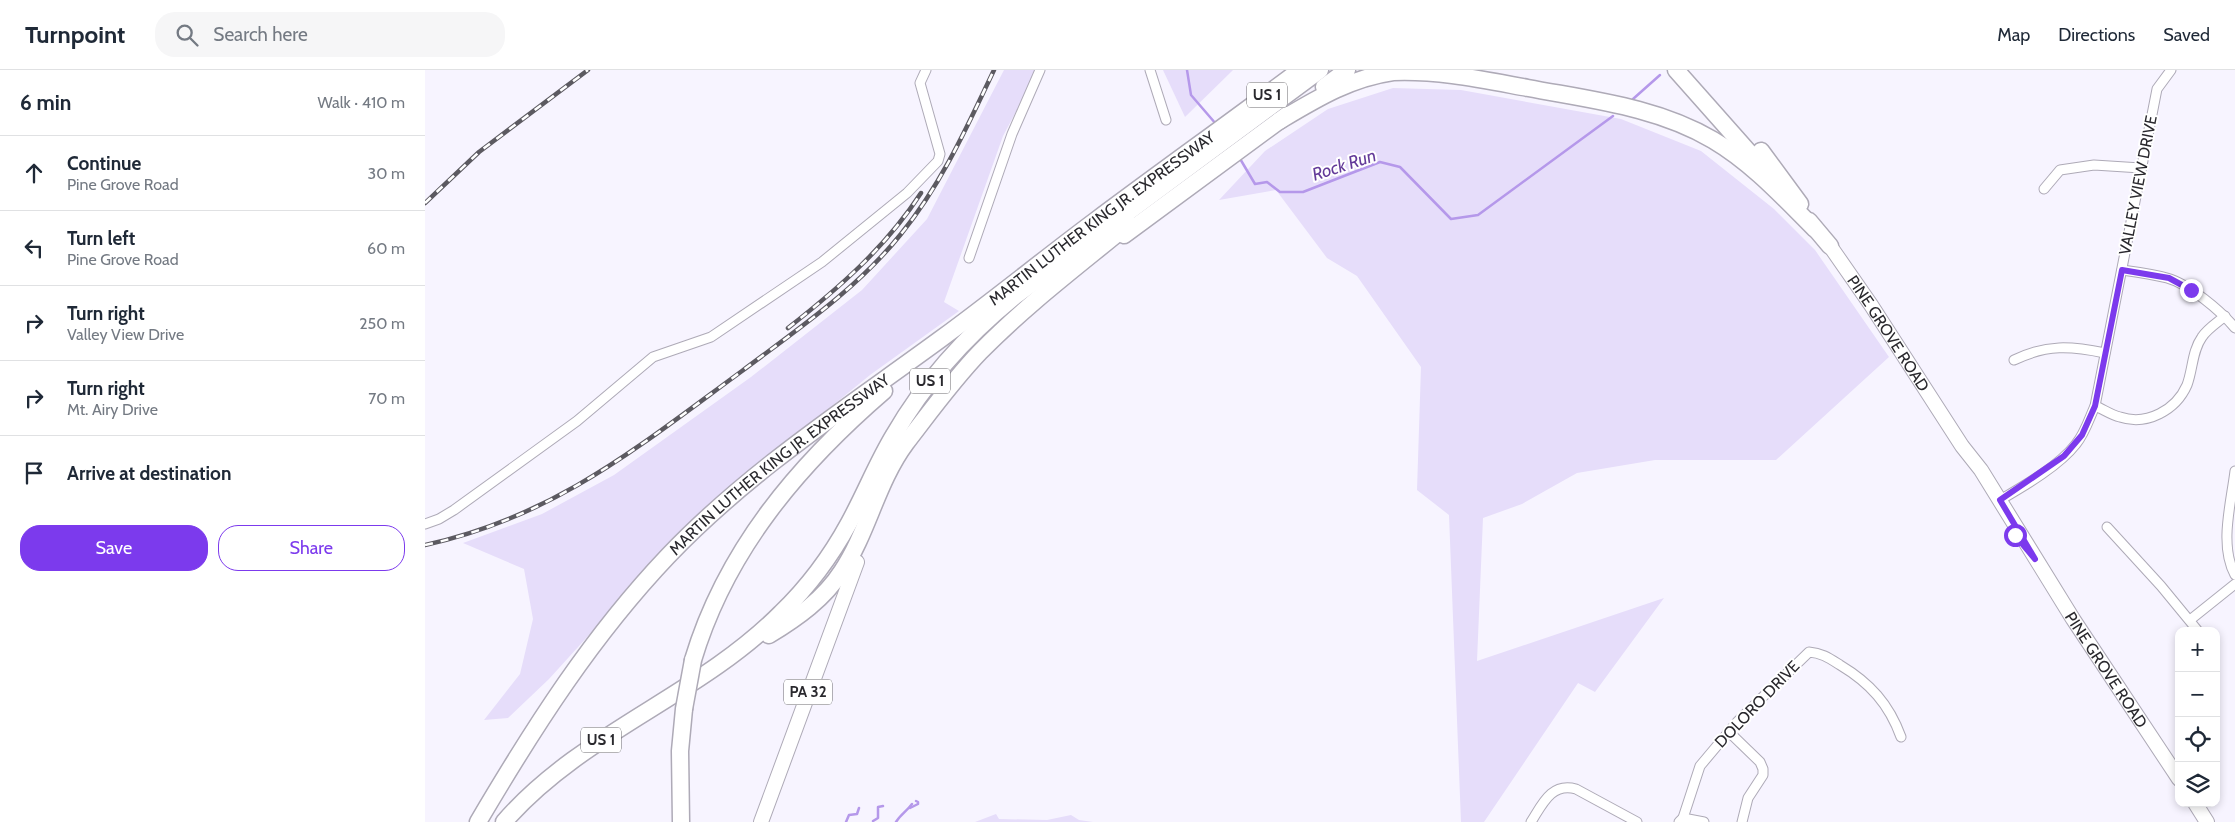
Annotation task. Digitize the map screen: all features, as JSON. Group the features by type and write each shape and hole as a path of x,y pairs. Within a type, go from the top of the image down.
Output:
{"highway":[{"path":"784,453 891,365 1239,128 1281,70"},
{"name":"US 1","path":"1239,128 1300,70"},
{"name":"US 1","path":"1239,128 1320,70"},
{"path":"1279,120 1347,70"},
{"name":"PINE GROVE ROAD","path":"1676,70 1830,246"},
{"name":"PINE GROVE ROAD","path":"1691,70 1753,141 1830,246"},
{"path":"709,671 794,620 812,606 832,585 847,563 897,458 928,415 978,354 1022,312 1179,183 1215,146 1239,128 1279,120 1347,84 1379,75 1403,71 1428,71 1454,74 1645,111 1685,125 1727,149 1754,170 1815,229"},
{"name":"MARTIN LUTHER KING JR. EXPRESSWAY","path":"478,822 549,704 614,617 651,575 707,517 784,453 943,337 1096,220 1215,146"},
{"name":"MARTIN LUTHER KING JR. EXPRESSWAY","path":"504,822 544,781 573,759 709,671 767,627 794,600 818,571 849,523 903,420 930,382 972,333 1015,296 1215,146"},
{"path":"681,822 680,751 684,709 693,660 707,617 721,586 763,520 791,485 828,445 943,337"},
{"path":"857,562 887,490 928,415"}],"main road":[{"name":"PINE GROVE ROAD","path":"1830,246 1876,312 1962,446 2000,500 2035,559 2175,773"},
{"name":"PINE GROVE ROAD","path":"1962,446 1976,473 2006,520 2035,559"},
{"name":"PA 32","path":"761,822 857,562"},
{"path":"2198,807 2207,822"}],"street":[{"path":"425,524 439,519 454,510 577,421 653,357 711,337 822,262 907,193 937,161 939,154 920,83 926,70"},
{"path":"969,258 1012,134 1040,70"},
{"path":"1151,70 1166,120"},
{"name":"VALLEY VIEW DRIVE","path":"2000,500 2025,485 2071,450 2082,435 2095,406 2157,89 2171,70"},
{"path":"2044,188 2061,170 2094,166 2141,168"},
{"path":"2122,270 2169,278 2191,290 2225,316 2235,328"},
{"path":"2095,406 2120,418 2135,420 2157,416 2173,406 2187,385 2194,352 2202,335 2225,316"},
{"path":"2014,360 2033,351 2059,347 2078,347 2105,353"},
{"path":"2235,471 2227,540 2229,562 2235,575"},
{"path":"2107,528 2195,627"},
{"path":"2190,620 2235,584"},
{"name":"DOLORO DRIVE","path":"1681,820 1700,766 1728,732 1809,652 1821,653 1868,684 1893,718 1901,737"},
{"path":"1728,732 1760,762 1763,769 1763,775 1748,798 1742,822"},
{"path":"1531,822 1549,794 1559,788 1566,787 1576,789 1637,822"},
{"path":"1681,820 1704,822"}],"shaded area":[{"path":"1004,70 1038,70 1003,136 944,302 959,311 870,375 698,515 549,679 508,718 484,720 520,674 533,619 524,569 463,543 542,514 614,475 751,377 862,290 927,219"},
{"path":"1163,70 1233,70 1185,117"},
{"path":"1393,88 1461,90 1621,119 1701,151 1774,209 1815,250 1889,357 1776,460 1655,460 1577,473 1522,504 1483,518 1477,661 1664,598 1595,692 1578,683 1484,822 1461,822 1449,515 1417,490 1421,367 1357,276 1327,258 1276,190 1219,200 1265,151 1328,109"},
{"path":"996,814 999,819 1047,820 1071,815 1079,820 1093,822 975,822"}],"waterway":[{"name":"Rock Run","path":"1187,70 1191,95 1216,124"},
{"name":"Rock Run","path":"1633,99 1660,75"},
{"name":"Rock Run","path":"1239,157 1255,184 1267,182 1280,192 1303,192 1380,162 1400,167 1451,219 1478,215 1613,116"},
{"path":"910,808 918,804 916,801"},
{"path":"896,822 912,804"},
{"path":"873,821 878,818 878,807 883,806"},
{"path":"846,822 849,815 857,814 859,808"}],"railway":[{"path":"425,203 479,152 588,70"},
{"path":"425,545 471,533 514,517 555,498 593,476 667,426 826,307 884,254 929,196 974,113 994,70"},
{"path":"788,328 861,266 893,231 921,193"}],"route":[{"path":"2015,535 2035,559 2000,500 2021,488 2064,456 2082,435 2095,406 2122,270 2169,278 2191,290"}]}
